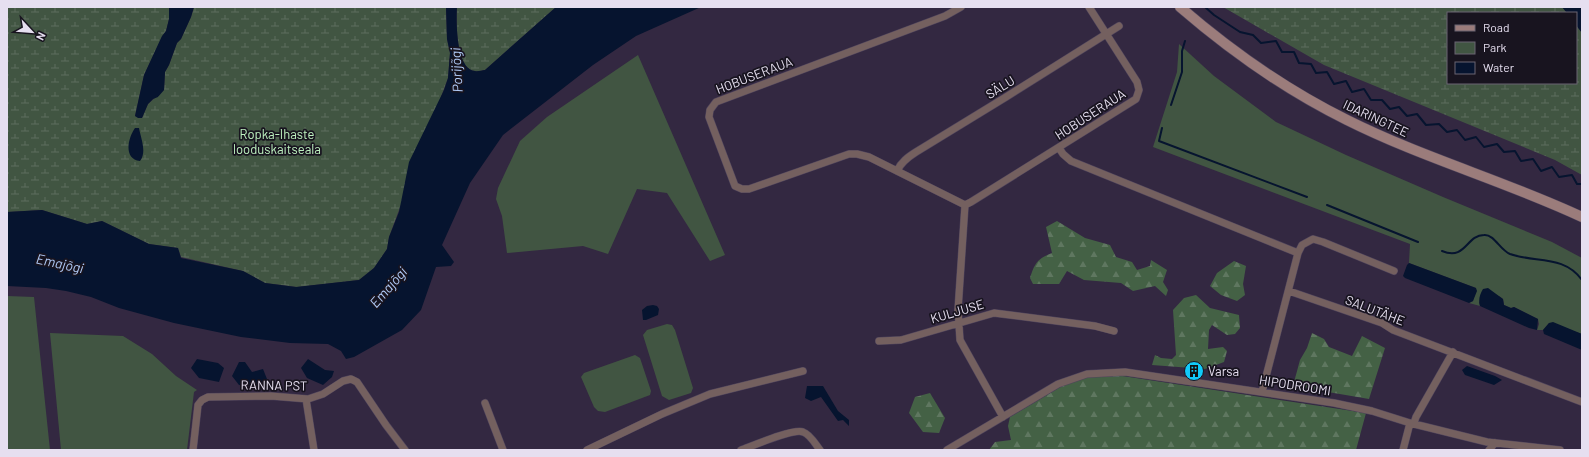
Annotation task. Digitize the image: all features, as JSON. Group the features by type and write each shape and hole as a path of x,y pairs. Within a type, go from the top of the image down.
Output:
{"main road":[{"name":"IDARINGTEE","path":"1180,7 1238,54 1270,76 1307,99 1347,120 1391,140 1523,191 1582,217"}],"street":[{"name":"HOBUSERAUA","path":"961,7 945,16 718,100 713,104 709,116 735,186 742,189 753,188 849,154 857,154 868,157 965,205 1136,99 1139,94 1137,82 1089,7"},
{"name":"SÄLU","path":"897,171 900,165 911,155 1119,26"},
{"path":"1059,148 1063,154 1072,161 1298,253"},
{"path":"965,205 958,310 960,340 1003,417"},
{"path":"1262,392 1298,253 1302,245 1312,239 1323,242 1394,272"},
{"name":"SALUTÄHE","path":"1289,291 1382,323 1393,330 1582,402"},
{"name":"KULJUSE","path":"879,341 902,340 994,313 1095,326 1114,331"},
{"path":"1403,450 1412,423 1453,352"},
{"path":"587,450 662,414 710,394 803,371"},
{"name":"HIPODROOMI","path":"947,450 1058,384 1087,374 1102,372 1125,372 1262,392 1372,411 1412,423 1495,443 1560,450"},
{"name":"RANNA PST","path":"193,450 198,406 202,400 208,397 271,396 306,399 322,394 343,381 351,379 357,382 405,450"},
{"path":"306,399 314,450"},
{"path":"485,403 503,450"},
{"path":"741,450 790,433 802,431 807,434 820,450"},
{"path":"1489,450 1495,443"}],"green space":[{"name":"Ropka-Ihaste looduskaitseala","path":"7,7 169,7 169,19 166,31 144,75 135,116 142,118 148,104 164,90 165,72 177,43 181,39 191,17 194,7 446,7 447,39 450,53 448,78 389,237 387,249 374,268 359,280 297,287 265,283 243,271 181,257 178,248 149,244 102,221 87,224 42,210 7,212"},
{"path":"457,7 556,7 485,70 475,71 469,69 464,63 458,44"},
{"path":"1223,7 1562,7 1566,12 1447,12 1447,84 1577,84 1577,26 1582,33 1582,175 1555,160 1324,65"},
{"path":"1179,44 1214,76 1276,122 1346,155 1552,242 1582,258 1582,334 1549,323 1543,330 1537,330 1539,324 1538,319 1514,307 1511,308 1504,305 1503,299 1499,296 1479,302 1480,306 1469,303 1473,301 1476,288 1409,263 1410,244 1153,147 1177,72"},
{"path":"638,55 725,255 710,261 667,193 637,189 608,254 583,246 507,253 502,216 496,199 498,188 520,141 547,117"},
{"path":"1057,221 1085,238 1110,245 1116,257 1132,262 1137,270 1150,266 1151,260 1167,270 1163,282 1168,290 1166,296 1155,286 1133,291 1121,283 1084,280 1067,271 1059,284 1033,284 1030,278 1035,265 1043,257 1052,253 1046,227"},
{"path":"1234,261 1246,266 1243,284 1245,295 1237,301 1221,295 1210,286 1217,273"},
{"path":"1196,295 1210,308 1239,315 1240,328 1235,334 1227,335 1212,325 1209,330 1208,349 1223,347 1227,351 1224,362 1205,369 1152,365 1155,355 1161,358 1172,359 1176,355 1173,310 1184,298"},
{"path":"7,296 34,297 50,450 7,450"},
{"path":"667,324 672,325 675,330 693,388 691,393 669,400 662,396 643,335 647,330"},
{"path":"50,333 123,336 152,354 176,376 197,390 194,392 187,450 61,450"},
{"path":"1312,333 1324,339 1329,347 1352,356 1362,336 1385,348 1369,399 1293,386 1300,360 1307,348"},
{"path":"635,355 640,358 651,391 650,395 605,412 598,411 594,407 581,377 584,373"},
{"path":"1116,375 1366,413 1356,450 989,450 995,442 1011,440 1008,426 1010,417 1062,386 1089,377"},
{"path":"930,393 945,418 939,433 923,432 909,413 915,397"}],"water":[{"path":"169,7 194,7 191,17 181,39 177,43 165,72 164,90 158,97 153,99 148,104 142,118 138,118 135,116 144,75 162,36 166,31 169,19"},
{"path":"446,7 457,7 457,34 461,54 464,63 469,69 477,71 485,70 556,7 701,7 636,36 593,65 503,135 470,183 442,245 454,262 451,266 436,267 421,310 402,330 354,357 346,359 341,351 328,344 290,343 241,337 174,323 119,308 91,297 66,291 46,288 7,286 7,212 42,210 87,224 102,221 149,244 178,248 181,258 243,271 265,283 296,287 359,280 374,268 387,249 389,237 399,212 409,162 444,90 448,78 450,53 447,39"},
{"path":"1562,7 1582,7 1582,33 1577,26 1577,12 1566,12"},
{"path":"135,128 139,128 143,145 143,154 140,161 131,156 128,148 130,137"},
{"path":"1409,263 1476,288 1477,291 1473,301 1469,303 1405,278 1403,276"},
{"path":"1488,288 1503,299 1504,305 1511,308 1514,307 1538,319 1537,330 1529,328 1480,306 1479,299 1481,293 1483,289"},
{"path":"647,306 657,306 659,309 658,315 643,320 642,310"},
{"path":"1553,322 1582,334 1582,350 1544,334 1543,330 1549,323"},
{"path":"197,359 218,363 224,368 219,382 199,378 191,368"},
{"path":"308,359 325,370 334,371 332,377 323,385 307,378 301,368"},
{"path":"239,362 245,362 252,372 263,369 267,379 261,387 239,385 232,376"},
{"path":"1467,366 1502,380 1494,385 1465,375 1462,370"},
{"path":"807,386 823,386 838,411 849,420 849,426 843,420 838,421 821,397 811,401 805,398"}],"waterway":[{"path":"1205,7 1214,15 1240,32 1253,35 1261,43 1276,41 1282,52 1294,52 1299,63 1311,64 1316,73 1327,72 1334,84 1346,81 1352,92 1364,89 1371,100 1382,100 1390,109 1399,107 1407,116 1417,114 1426,125 1439,124 1447,132 1457,130 1465,140 1476,137 1484,147 1497,144 1504,152 1515,151 1521,161 1533,159 1541,171 1552,167 1559,177 1572,175 1577,184 1582,184"},
{"path":"1171,105 1182,72 1182,51 1185,41"},
{"path":"1162,128 1159,141 1307,197"},
{"path":"1327,205 1418,242"},
{"path":"1442,251 1456,253 1478,236 1488,235 1510,254 1558,263 1575,272 1582,280"}],"place":[{"name":"Varsa","path":"1194,371"}],"water label":[{"name":"Porijõgi","path":"456,70"},
{"name":"Emajõgi","path":"60,263"},
{"name":"Emajõgi","path":"388,287"}]}
